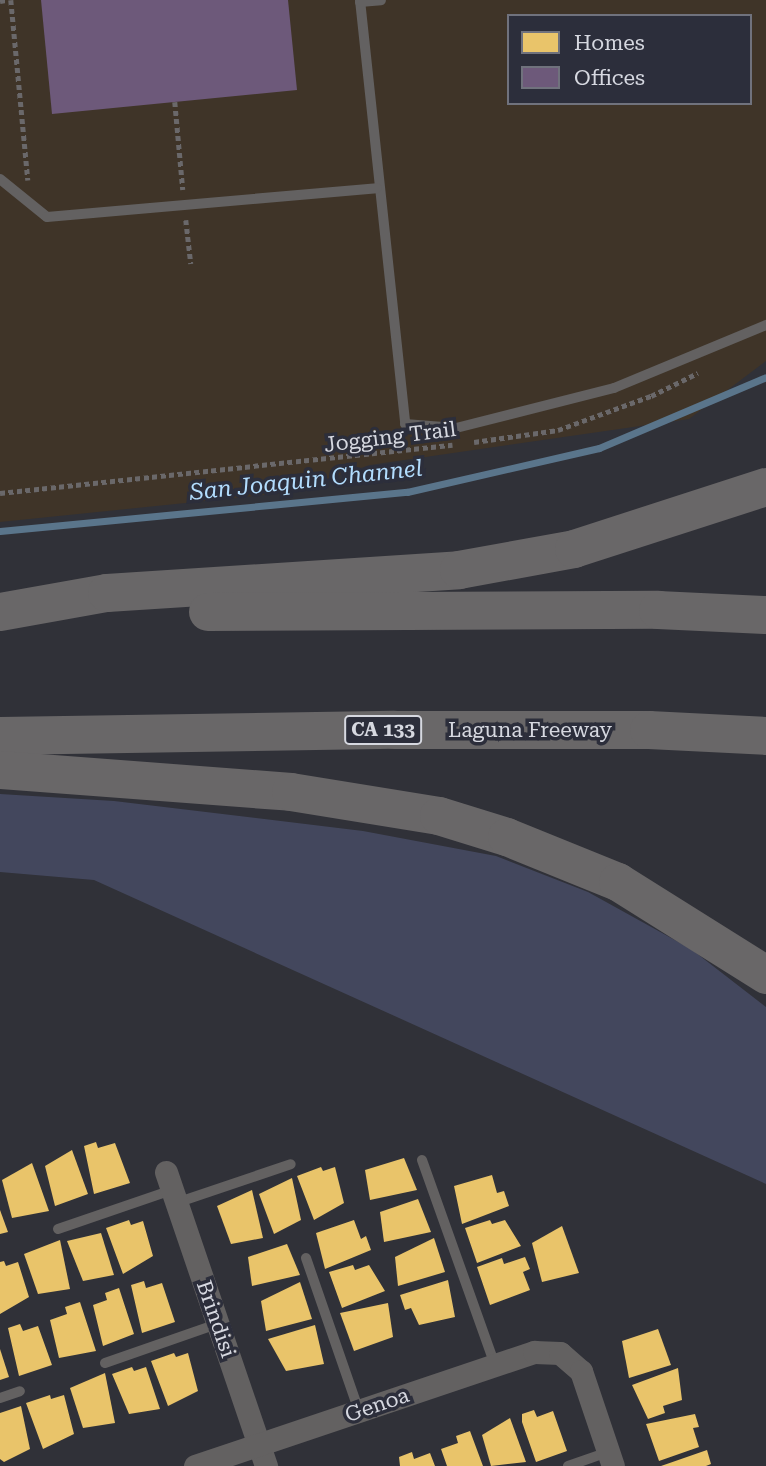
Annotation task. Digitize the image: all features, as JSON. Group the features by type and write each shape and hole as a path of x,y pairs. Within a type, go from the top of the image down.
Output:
{"highway":[{"path":"0,614 107,593 459,570 574,549 766,487"},
{"path":"0,614 401,609 658,610 766,615"},
{"name":"Laguna Freeway","path":"0,736 447,730 649,730 766,736"},
{"path":"0,770 291,792 439,816 507,837 618,881 766,975"},
{"path":"702,932 766,986"}],"street":[{"name":"Brindisi","path":"171,1188 262,1455"},
{"name":"Genoa","path":"195,1466 262,1455 359,1411 534,1352 560,1353 581,1371 611,1459"}],"lane":[{"path":"381,0 360,1 377,188 405,424 456,429 614,388 766,325"},
{"path":"0,179 47,217 377,188"},
{"path":"422,1160 495,1365"},
{"path":"58,1229 171,1188 291,1164"},
{"path":"306,1258 359,1411"},
{"path":"105,1363 217,1324"},
{"path":"0,1398 20,1391"},
{"path":"568,1466 611,1459"}],"path":[{"path":"0,1 6,0"},
{"path":"11,0 30,201"},
{"path":"175,102 191,264"},
{"name":"Jogging Trail","path":"468,443 558,430 651,396 709,368"},
{"name":"Jogging Trail","path":"0,493 455,445"}],"shaded area":[{"path":"0,0 766,0 766,361 689,419 370,465 283,493 0,522"},
{"path":"0,794 114,801 363,831 496,856 588,892 691,949 766,1007 766,1184 94,880 0,872"}],"building: Homes":[{"path":"96,1142 98,1148 115,1143 130,1183 94,1194 84,1146"},
{"path":"72,1150 88,1194 55,1206 45,1166"},
{"path":"404,1158 417,1190 370,1200 365,1170"},
{"path":"32,1163 49,1211 12,1218 2,1180"},
{"path":"321,1167 323,1171 335,1167 344,1203 314,1220 297,1176"},
{"path":"492,1175 497,1193 504,1191 509,1206 462,1224 454,1186"},
{"path":"292,1178 301,1220 274,1234 259,1194"},
{"path":"252,1190 263,1238 231,1244 217,1206"},
{"path":"418,1199 431,1232 384,1242 380,1212"},
{"path":"0,1210 8,1232 0,1234"},
{"path":"129,1220 131,1225 143,1221 153,1256 123,1274 106,1228"},
{"path":"354,1220 361,1239 366,1236 371,1250 325,1269 316,1233"},
{"path":"490,1220 492,1224 505,1220 521,1246 477,1263 465,1228"},
{"path":"562,1226 579,1273 542,1282 532,1243"},
{"path":"101,1233 114,1275 83,1281 67,1241"},
{"path":"434,1238 445,1272 398,1286 395,1257"},
{"path":"60,1240 70,1289 38,1294 24,1254"},
{"path":"287,1244 300,1275 252,1286 248,1257"},
{"path":"525,1257 530,1269 523,1272 530,1290 490,1305 477,1267 502,1258 504,1264"},
{"path":"4,1261 6,1266 18,1262 29,1297 0,1314 0,1262"},
{"path":"353,1265 355,1270 369,1265 385,1291 342,1308 329,1272"},
{"path":"448,1280 455,1317 419,1325 411,1308 405,1310 400,1295"},
{"path":"144,1281 146,1288 162,1283 175,1322 142,1333 131,1285"},
{"path":"300,1282 312,1319 266,1331 261,1301"},
{"path":"119,1288 134,1334 103,1346 93,1305 107,1300 105,1293"},
{"path":"80,1302 96,1351 59,1358 50,1320 67,1314 65,1307"},
{"path":"388,1303 393,1337 354,1351 340,1313"},
{"path":"20,1324 23,1331 38,1326 52,1365 19,1376 8,1328"},
{"path":"315,1325 324,1364 286,1371 268,1339"},
{"path":"658,1329 671,1365 629,1378 622,1341"},
{"path":"0,1349 9,1377 0,1380"},
{"path":"174,1353 176,1357 188,1353 198,1391 168,1406 151,1361"},
{"path":"132,1367 134,1371 146,1367 160,1409 129,1414 112,1374"},
{"path":"678,1368 682,1400 663,1406 665,1413 648,1419 632,1385"},
{"path":"105,1373 115,1423 83,1428 70,1388"},
{"path":"50,1395 51,1399 64,1395 74,1434 43,1449 26,1403"},
{"path":"21,1406 30,1449 4,1462 0,1459 0,1413"},
{"path":"534,1410 537,1417 553,1411 567,1451 536,1462 522,1422 522,1414"},
{"path":"695,1414 699,1427 693,1428 699,1447 659,1461 646,1424"},
{"path":"510,1418 526,1462 491,1466 482,1435"},
{"path":"470,1431 483,1466 447,1466 441,1449 458,1443 456,1436"},
{"path":"707,1450 711,1464 706,1466 661,1466"},
{"path":"412,1452 414,1459 430,1453 435,1466 400,1466 399,1457"}],"building: Offices":[{"path":"41,0 288,0 297,90 52,114"}],"waterway":[{"name":"San Joaquin Channel","path":"0,531 407,492 599,448 766,377"}]}
